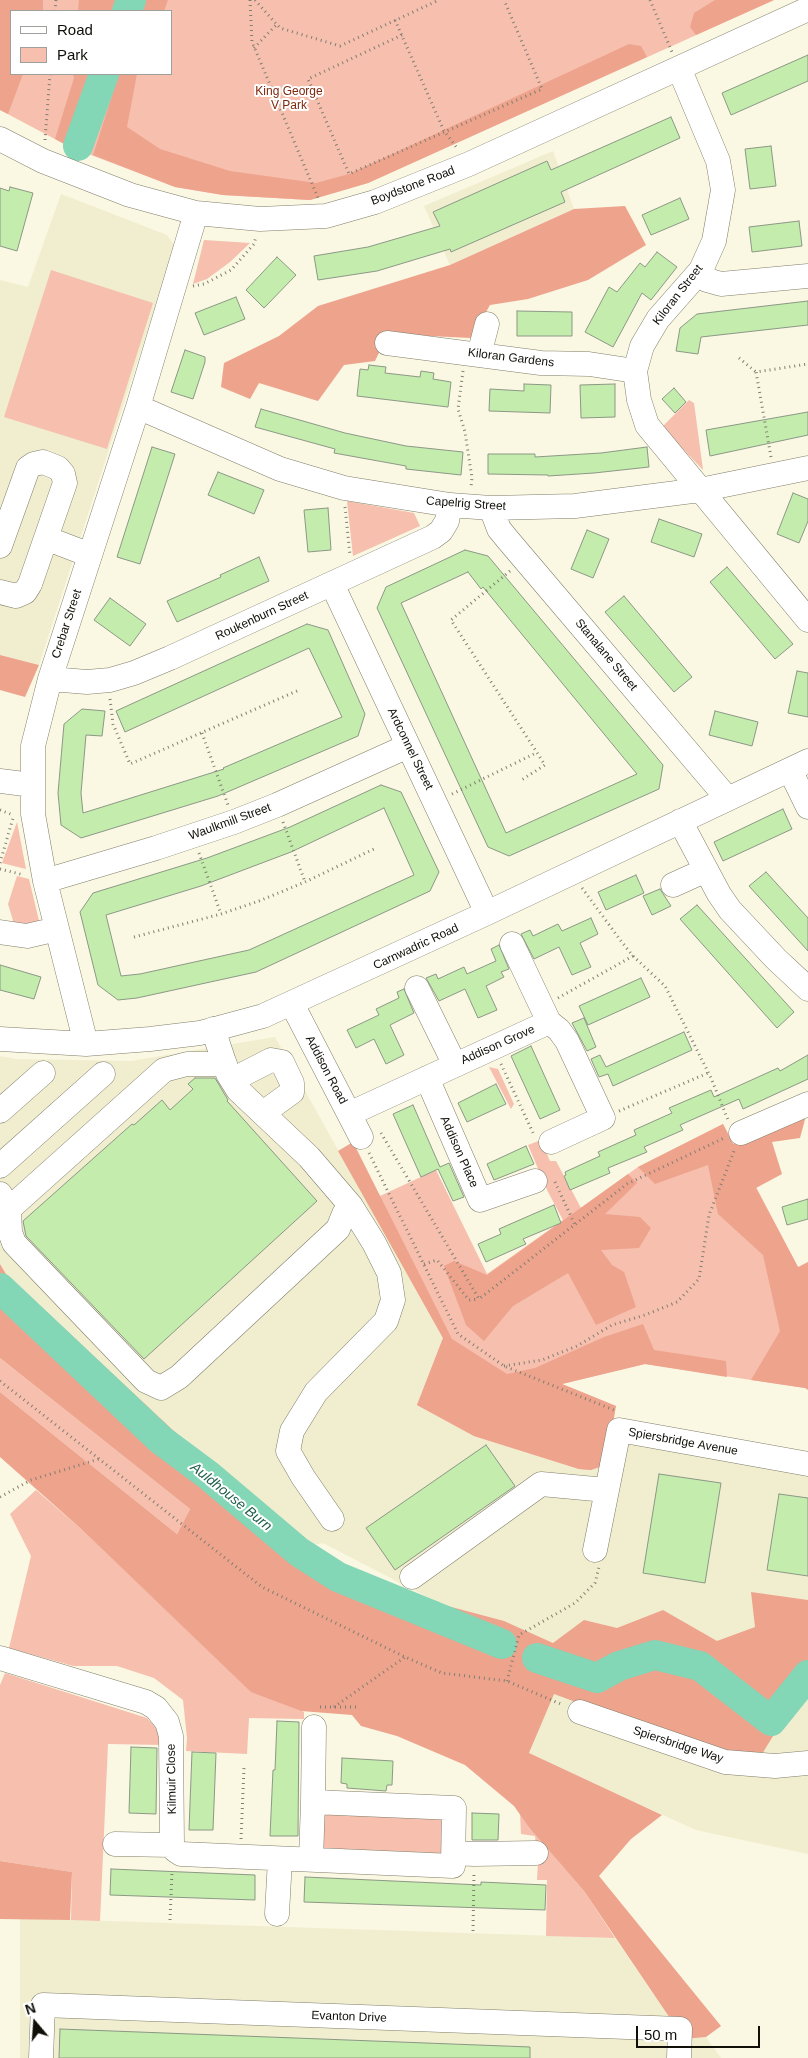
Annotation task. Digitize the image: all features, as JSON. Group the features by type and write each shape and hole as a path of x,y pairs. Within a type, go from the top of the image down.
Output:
{"street":[{"name":"Boydstone Road","path":"0,139 43,161 130,195 196,213 260,219 326,216 376,202 469,164 808,9"},
{"name":"Kiloran Street","path":"679,68 718,161 723,190 714,241 701,270 658,319 642,346 635,372 639,400 647,425 808,620"},
{"name":"Crebar Street","path":"86,1044 45,881 33,814 33,746 50,679 138,407 196,213"},
{"path":"701,270 707,280 721,284 808,276"},
{"path":"472,354 487,324"},
{"name":"Kiloran Gardens","path":"387,343 541,363 588,364 635,372"},
{"name":"Capelrig Street","path":"138,407 280,470 344,488 470,506 575,506 700,490 808,468"},
{"path":"0,546 24,473 34,464 43,462 58,468 63,474 65,483 30,584 25,592 16,596 0,592"},
{"name":"Stanalane Street","path":"470,506 499,529 727,798"},
{"name":"Roukenburn Street","path":"50,679 88,682 107,681 134,673 433,538 441,531 447,521 470,506"},
{"path":"47,537 90,555"},
{"name":"Ardconnel Street","path":"342,579 408,746 488,914"},
{"name":"Waulkmill Street","path":"45,881 234,822 277,805 408,746"},
{"path":"799,766 808,807"},
{"name":"Carnwadric Road","path":"0,1039 86,1044 150,1040 213,1029 263,1016 488,914 727,798 799,766"},
{"path":"0,781 32,785"},
{"path":"680,821 730,910 776,959 808,989"},
{"path":"673,885 706,870"},
{"path":"0,932 27,936 57,929"},
{"path":"512,944 545,1014"},
{"path":"418,988 455,1065"},
{"name":"Addison Road","path":"292,1004 360,1137"},
{"name":"Addison Grove","path":"349,1114 455,1065 545,1014 567,1041 603,1118"},
{"path":"213,1029 228,1072 238,1090 309,1157 351,1206 389,1272 393,1300 386,1320 316,1392 292,1431 288,1451 303,1477 332,1519"},
{"path":"263,1113 292,1092 292,1083 282,1062 271,1060 228,1072 187,1064 164,1070 84,1142 4,1202 14,1243 146,1381 161,1388 179,1377 338,1229 344,1214 351,1206"},
{"path":"0,1111 43,1073"},
{"path":"0,1166 103,1074"},
{"name":"Addison Place","path":"426,1078 480,1200 535,1181"},
{"path":"741,1133 808,1104"},
{"path":"59,1113 84,1142"},
{"path":"551,1142 603,1118"},
{"name":"Spiersbridge Avenue","path":"595,1550 619,1430 808,1464"},
{"path":"412,1577 541,1484 606,1490"},
{"name":"Kilmuir Close","path":"0,1658 146,1702 156,1708 167,1722 171,1736 175,1848"},
{"name":"Spiersbridge Way","path":"580,1712 725,1762 775,1766 808,1763"},
{"path":"311,1860 314,1727"},
{"path":"313,1802 454,1808 464,1854"},
{"path":"115,1844 175,1848 181,1854 453,1866 464,1854 536,1853"},
{"path":"277,1914 280,1859"},
{"name":"Evanton Drive","path":"41,2058 43,2005 680,2029 679,2058"}],"path":[{"path":"250,0 254,48 326,216"},
{"path":"255,0 280,28 340,46 439,0"},
{"path":"402,35 308,79 349,174 542,89 504,0"},
{"path":"650,0 679,68"},
{"path":"395,20 444,131 469,164"},
{"path":"254,48 277,24"},
{"path":"43,161 50,75"},
{"path":"173,290 204,284 230,270 254,244 260,219"},
{"path":"470,506 472,478 465,432 458,409 472,354"},
{"path":"739,358 756,372 774,475"},
{"path":"756,372 808,364"},
{"path":"342,579 347,532 344,488"},
{"path":"520,781 545,765 451,620 524,559"},
{"path":"107,681 113,724 130,764 299,690"},
{"path":"202,733 234,822"},
{"path":"436,802 536,753"},
{"path":"277,805 305,882"},
{"path":"0,810 14,815 0,863"},
{"path":"193,836 222,914"},
{"path":"134,937 222,914 305,882 376,848"},
{"path":"504,1366 542,1360 577,1346 612,1325 645,1315 677,1302 699,1279 709,1215 741,1133 733,1133 708,1073 665,986 621,941 572,873"},
{"path":"545,1014 634,956"},
{"path":"603,1118 708,1073"},
{"path":"360,1137 458,1334 504,1366 622,1414"},
{"path":"424,1264 437,1260 469,1300 479,1299"},
{"path":"0,1381 262,1587 405,1657 442,1673 507,1681 580,1712"},
{"path":"0,1497 31,1480 100,1459"},
{"path":"507,1681 519,1635 574,1603 595,1583 601,1556 595,1550"},
{"path":"334,1706 405,1657"},
{"path":"241,1857 244,1768"},
{"path":"170,1920 172,1861 175,1848"},
{"path":"464,1854 473,1931"}],"shaded area":[{"path":"0,0 43,0 43,10 10,10 10,75 23,75 8,114 0,110"},
{"path":"79,0 122,0 118,10 78,10"},
{"path":"142,0 168,0 164,10 139,10"},
{"path":"715,0 774,0 696,35 690,27 694,13"},
{"path":"629,44 641,46 647,57 368,183 310,200 223,195 175,187 93,155 119,75 137,75 127,127 160,149 230,171 316,183 349,174"},
{"path":"73,75 96,75 70,147 55,139 74,78"},
{"path":"553,151 574,209 450,265 424,206"},
{"path":"61,194 167,235 175,246 39,665 0,655 0,280 28,287"},
{"path":"625,206 646,245 588,280 528,299 490,305 471,338 388,334 375,361 344,365 318,401 259,383 250,399 221,387 224,363 279,336 318,306 450,265 574,209"},
{"path":"0,655 39,665 25,697 0,690"},
{"path":"275,1037 443,1338 417,1405 616,1432 808,1466 808,1854 696,1830 529,1754 553,1694 544,1663 433,1600 323,1543 299,1548 6,1274 0,1264 0,1056 16,1059 131,1061"},
{"path":"807,1112 800,1138 772,1142 782,1174 756,1188 798,1267 808,1262 808,1390 751,1380 780,1331 763,1255 718,1214 708,1165 655,1184 638,1167 723,1124 733,1144"},
{"path":"353,1142 452,1339 507,1374 535,1368 604,1337 643,1324 654,1350 726,1361 727,1377 645,1364 562,1384 616,1406 606,1465 591,1470 579,1469 474,1436 417,1405 443,1338 338,1151"},
{"path":"628,1174 637,1183 605,1214 640,1217 651,1228 639,1248 601,1250 612,1265 624,1272 636,1307 596,1325 568,1273 513,1306 484,1341 466,1325 444,1266 454,1261 487,1275"},
{"path":"0,1264 6,1274 299,1548 429,1601 504,1621 553,1643 584,1620 617,1628 663,1610 717,1641 755,1627 751,1592 808,1600 808,1683 805,1684 762,1754 703,1749 554,1694 529,1753 662,1815 631,1839 599,1876 721,2026 706,2037 684,2039 584,1891 531,1830 514,1806 465,1765 397,1736 361,1726 352,1715 301,1711 251,1692 79,1527 0,1457 0,1392 177,1534 190,1509 0,1358"},
{"path":"0,1861 72,1872 70,1920 0,1919"},
{"path":"20,1918 615,1938 684,2039 706,2037 721,2058 20,2058"}],"green space":[{"name":"King George V Park","path":"0,0 774,0 368,183 310,200 223,195 175,187 70,147 0,110"},
{"path":"204,240 250,243 230,262 207,279 193,284"},
{"path":"51,270 153,303 107,449 4,417"},
{"path":"689,400 694,403 703,470 662,427"},
{"path":"347,501 414,513 420,526 353,556"},
{"path":"17,822 26,869 2,863"},
{"path":"17,876 29,879 39,921 15,927 8,904"},
{"path":"489,1067 498,1069 514,1104 511,1109"},
{"path":"723,1124 808,1286 808,1369 805,1388 645,1364 562,1384 616,1406 591,1470 579,1469 474,1436 417,1405 443,1338 367,1202 436,1170 487,1274 563,1220 548,1192 528,1145 541,1140 550,1161 556,1161 581,1208 638,1167"},
{"path":"0,1358 190,1509 177,1534 0,1392"},
{"path":"36,1490 79,1527 251,1691 304,1712 304,1719 249,1718 247,1754 186,1751 187,1738 183,1700 154,1678 117,1666 73,1666 9,1648 31,1556 10,1514"},
{"path":"5,1673 147,1718 158,1730 164,1745 108,1744 100,1921 71,1920 72,1872 0,1861 0,1685"},
{"path":"324,1811 444,1814 447,1854 323,1854 320,1816"},
{"path":"520,1812 531,1830 584,1891 615,1938 546,1936 547,1880 537,1880 538,1863 535,1836 521,1834"}],"building":[{"path":"808,55 808,81 731,115 722,93"},
{"path":"671,117 680,138 561,192 565,202 451,252 450,249 377,271 318,280 314,256 368,247 440,226 433,212 547,161 551,170"},
{"path":"771,146 776,186 750,189 745,149"},
{"path":"10,187 33,193 17,251 0,246 0,188 9,191"},
{"path":"680,198 689,219 651,235 642,215"},
{"path":"799,221 802,246 752,252 749,227"},
{"path":"657,252 677,267 651,300 642,293 613,347 585,332 609,287 617,292 640,263 645,267"},
{"path":"277,257 296,275 264,308 246,290"},
{"path":"236,297 245,319 204,335 195,313"},
{"path":"808,301 808,325 701,337 698,354 676,351 680,328 697,314"},
{"path":"517,311 572,312 572,336 517,336"},
{"path":"185,350 205,357 193,399 171,392"},
{"path":"369,365 386,367 385,373 420,377 421,371 434,373 433,379 451,382 448,407 357,396 360,369 368,370"},
{"path":"524,384 551,385 550,413 489,411 490,389 524,391"},
{"path":"615,384 615,417 581,418 580,385"},
{"path":"674,388 686,402 675,413 662,399"},
{"path":"261,409 345,433 406,446 463,452 461,475 406,469 406,466 334,453 335,449 255,427"},
{"path":"808,412 808,435 710,456 706,430"},
{"path":"152,447 175,454 140,564 117,557"},
{"path":"647,447 649,467 548,476 488,474 488,454 535,454 535,457 601,453"},
{"path":"218,472 264,490 254,514 208,495"},
{"path":"793,493 808,499 808,521 799,543 777,534"},
{"path":"328,508 331,550 308,552 304,510"},
{"path":"659,519 702,534 694,557 651,542"},
{"path":"587,530 609,539 593,578 571,569"},
{"path":"465,550 488,556 663,765 659,789 509,856 488,847 377,608 386,587","holes":["468,572 481,589 483,587 637,774 506,833 401,603"]},
{"path":"259,557 269,581 177,622 167,601 221,577 220,575"},
{"path":"727,567 793,644 775,659 710,582"},
{"path":"624,596 692,677 674,692 605,612"},
{"path":"110,598 146,624 130,646 94,620"},
{"path":"307,624 328,630 365,714 358,736 218,796 81,838 61,825 58,793 64,724 82,709 105,711 102,736 86,735 81,793 83,813 224,769 342,717 309,648 125,732 116,711"},
{"path":"797,671 808,673 808,717 788,713"},
{"path":"715,711 758,722 752,746 709,735"},
{"path":"381,785 401,792 439,872 430,891 256,972 137,998 118,1000 98,985 80,912 93,893 207,858 290,827","holes":["384,808 414,875 249,950 140,974 121,976 106,915 201,886 291,852"]},
{"path":"783,809 792,829 723,861 714,842"},
{"path":"766,872 808,918 808,951 749,886"},
{"path":"636,875 644,893 606,910 598,892"},
{"path":"660,889 671,906 652,915 643,896"},
{"path":"697,905 794,1012 777,1028 680,919"},
{"path":"591,918 598,934 580,943 591,967 572,975 559,947 534,959 521,934 530,930 533,936 558,924 562,931"},
{"path":"499,945 509,969 501,972 504,977 486,986 497,1010 478,1018 465,989 439,1001 426,978 436,974 438,979 464,967 467,974 496,961 491,949"},
{"path":"0,965 41,977 34,999 0,990"},
{"path":"641,978 650,997 588,1025 579,1006"},
{"path":"404,989 414,1013 390,1025 404,1055 386,1064 374,1039 356,1048 347,1030 379,1015 376,1009 399,998 397,992"},
{"path":"584,1018 596,1047 587,1051 572,1023"},
{"path":"684,1032 692,1050 613,1086 608,1074 599,1077 591,1059 600,1055 606,1067"},
{"path":"531,1046 560,1110 540,1119 511,1056"},
{"path":"808,1055 808,1079 743,1109 739,1099 680,1125 683,1130 644,1147 647,1152 608,1168 610,1173 570,1190 564,1176 566,1175 565,1172 600,1156 598,1152 636,1135 634,1130 672,1113 669,1108 711,1090 714,1097 778,1068 780,1071"},
{"path":"195,1078 215,1078 227,1101 317,1201 144,1359 26,1236 23,1221 132,1124 134,1125 162,1100 170,1110 193,1089 188,1084"},
{"path":"496,1084 506,1104 467,1122 458,1103"},
{"path":"413,1105 440,1167 449,1163 464,1197 453,1201 438,1169 421,1177 393,1114"},
{"path":"526,1146 534,1164 494,1180 487,1164"},
{"path":"808,1199 808,1219 787,1225 782,1207"},
{"path":"554,1205 561,1223 523,1239 526,1244 486,1262 478,1244 501,1234 499,1229"},
{"path":"486,1445 515,1486 395,1570 366,1528"},
{"path":"659,1474 721,1483 705,1583 643,1573"},
{"path":"779,1494 808,1498 808,1576 767,1570"},
{"path":"277,1721 299,1722 298,1836 270,1836"},
{"path":"131,1747 157,1748 156,1814 129,1813"},
{"path":"192,1752 216,1753 213,1830 189,1830"},
{"path":"342,1758 393,1761 392,1785 387,1785 386,1791 347,1788 347,1784 341,1783"},
{"path":"472,1813 499,1814 498,1840 472,1840"},
{"path":"111,1869 255,1875 255,1900 110,1895"},
{"path":"305,1877 481,1885 481,1882 546,1885 545,1910 304,1902"},
{"path":"60,2029 530,2047 530,2058 59,2058"}],"waterway":[{"name":"Auldhouse Burn","path":"127,10 131,0"},
{"name":"Auldhouse Burn","path":"78,146 104,75"},
{"name":"Auldhouse Burn","path":"0,1288 161,1440 208,1475 299,1552 338,1577 502,1644"},
{"name":"Auldhouse Burn","path":"537,1658 597,1678 619,1666 655,1655 700,1666 771,1721 808,1675"}]}
